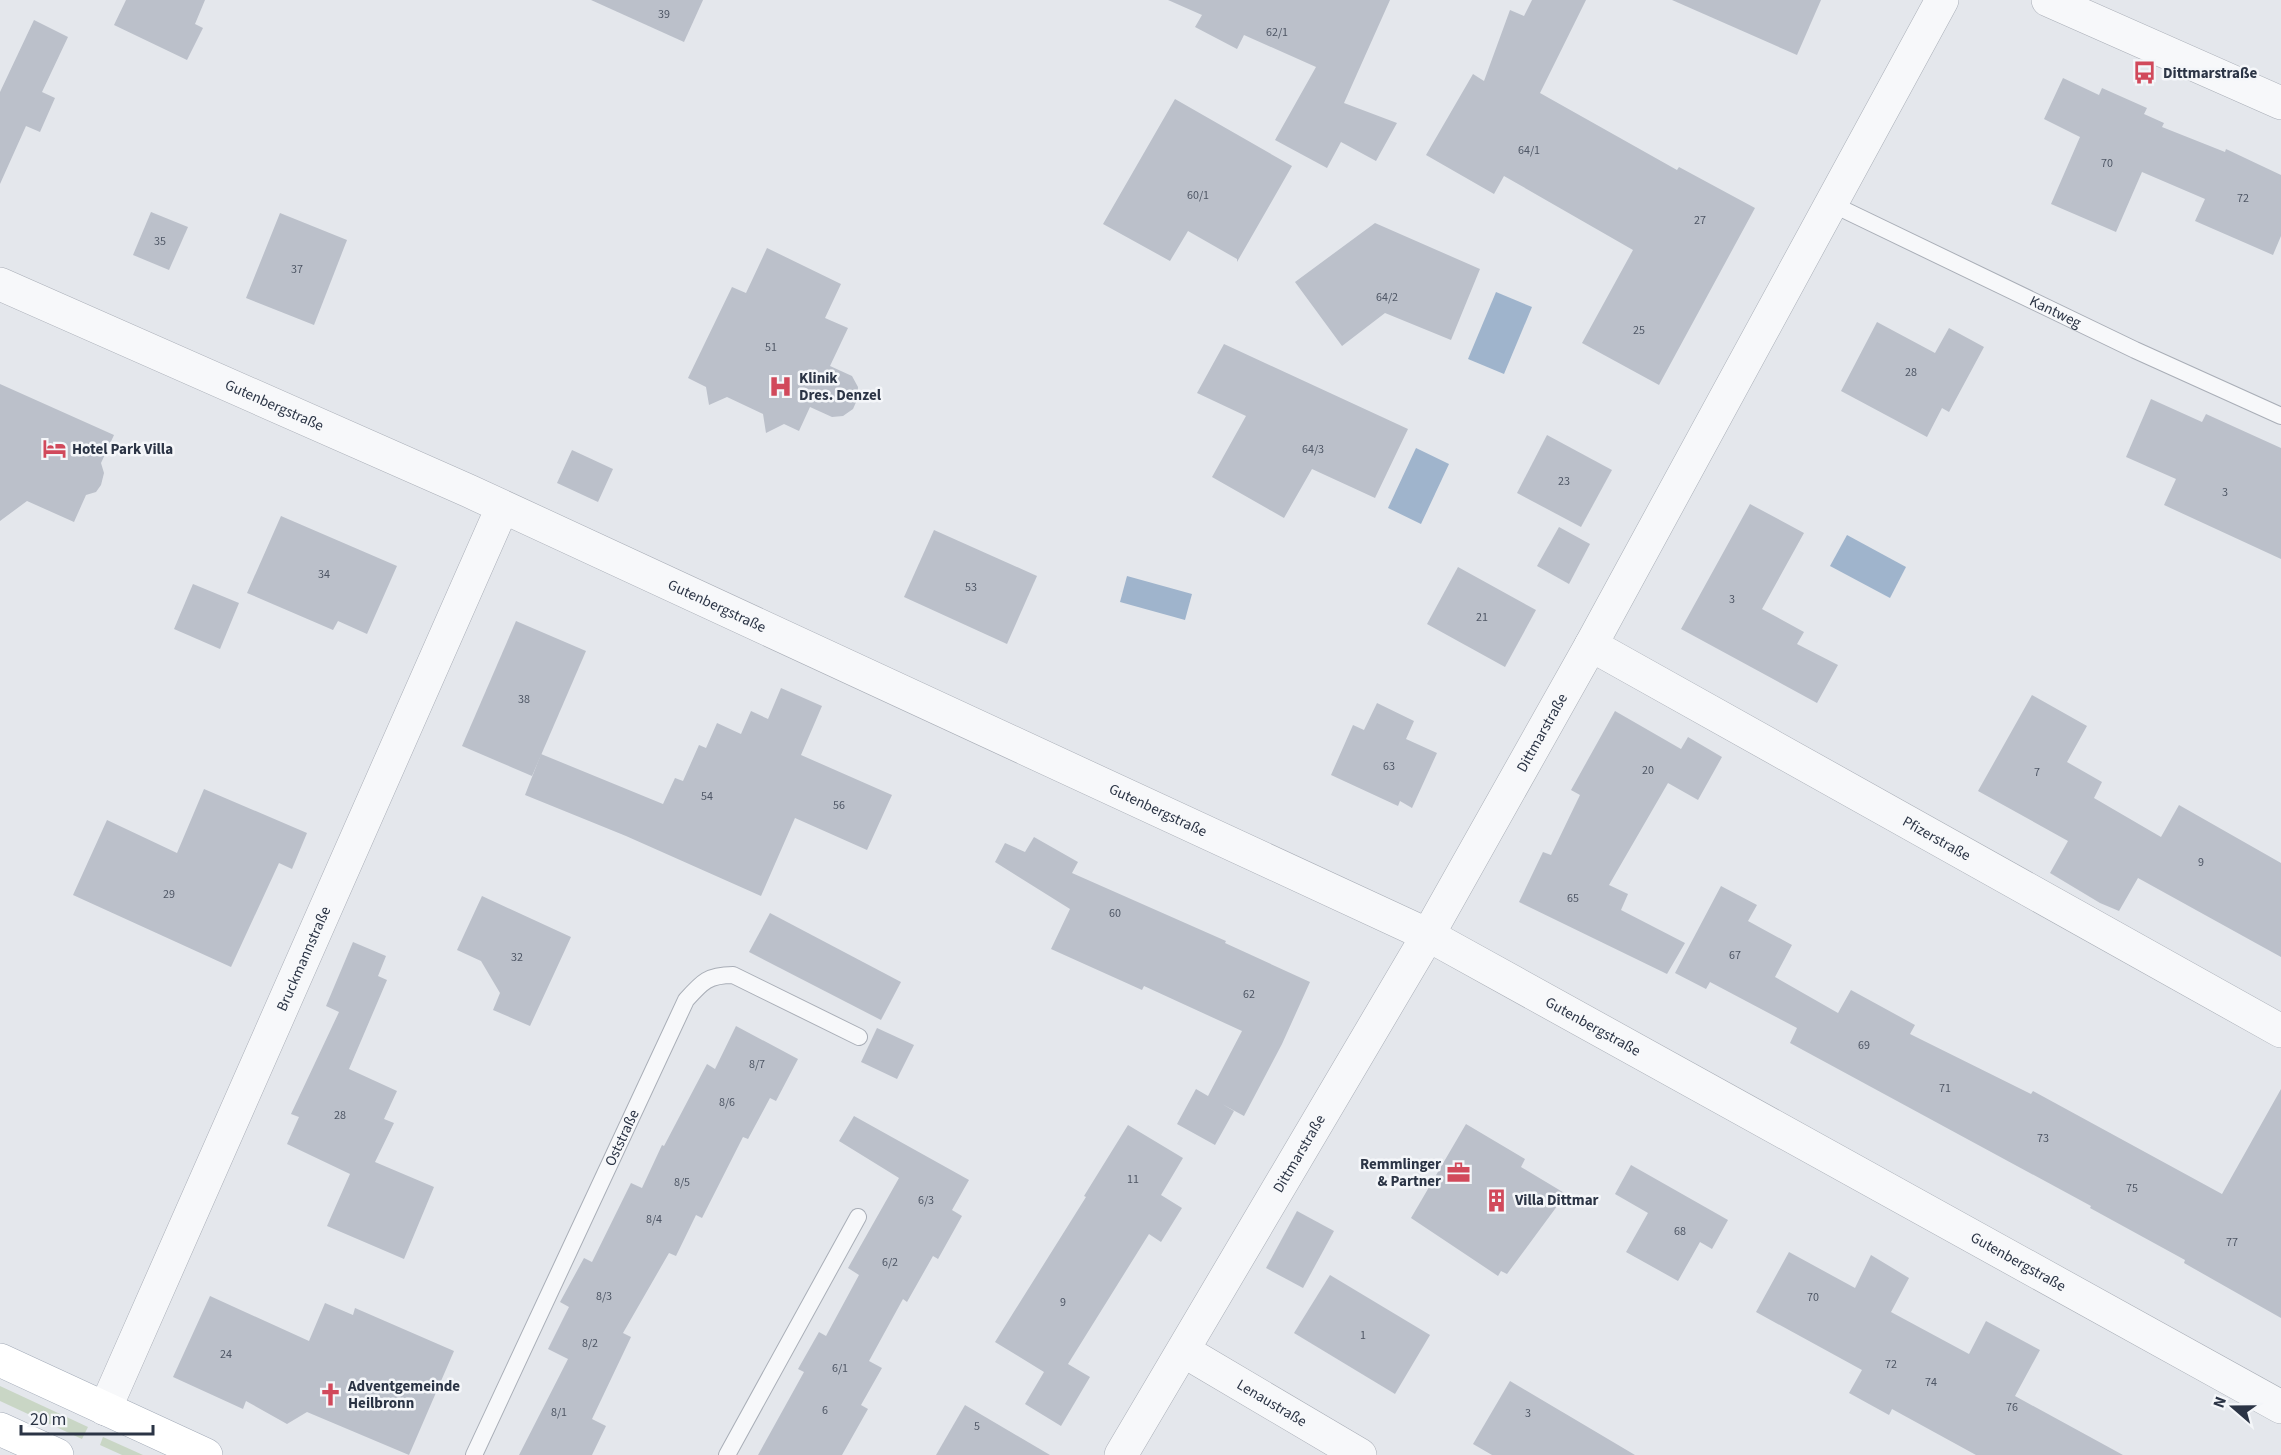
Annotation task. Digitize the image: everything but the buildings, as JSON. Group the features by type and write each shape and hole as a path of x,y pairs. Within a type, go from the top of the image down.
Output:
{"main road":[{"path":"0,1360 206,1455"},
{"path":"0,1429 57,1455"}],"street":[{"name":"Dittmarstraße","path":"1122,1455 1428,935 1591,645 1942,0"},
{"path":"2048,0 2281,103"},
{"name":"Gutenbergstraße","path":"0,284 502,508 1428,935 2281,1407"},
{"name":"Bruckmannstraße","path":"105,1408 502,508"},
{"name":"Pfizerstraße","path":"1591,645 2281,1031"},
{"name":"Lenaustraße","path":"1184,1351 1360,1455"}],"lane":[{"name":"Kantweg","path":"1832,204 2135,350 2281,417"},
{"name":"Oststraße","path":"474,1455 686,1000 700,984 715,975 733,975 859,1037"},
{"path":"727,1455 858,1216"}],"green space":[{"path":"0,1386 88,1427 82,1439 0,1401"},
{"path":"103,1437 143,1455 122,1455 100,1445"}],"water":[{"path":"1496,292 1532,307 1504,374 1468,359"},
{"path":"1416,448 1449,464 1421,524 1388,508"},
{"path":"1847,535 1906,567 1890,598 1830,566"},
{"path":"1127,576 1192,594 1185,620 1120,602"}],"place":[{"name":"Dittmarstraße","path":"2145,73"},
{"name":"Klinik Dres. Denzel","path":"781,387"},
{"name":"Hotel Park Villa","path":"54,449"},
{"name":"Remmlinger & Partner","path":"1459,1173"},
{"name":"Villa Dittmar","path":"1497,1200"},
{"name":"Adventgemeinde Heilbronn","path":"330,1395"}]}
